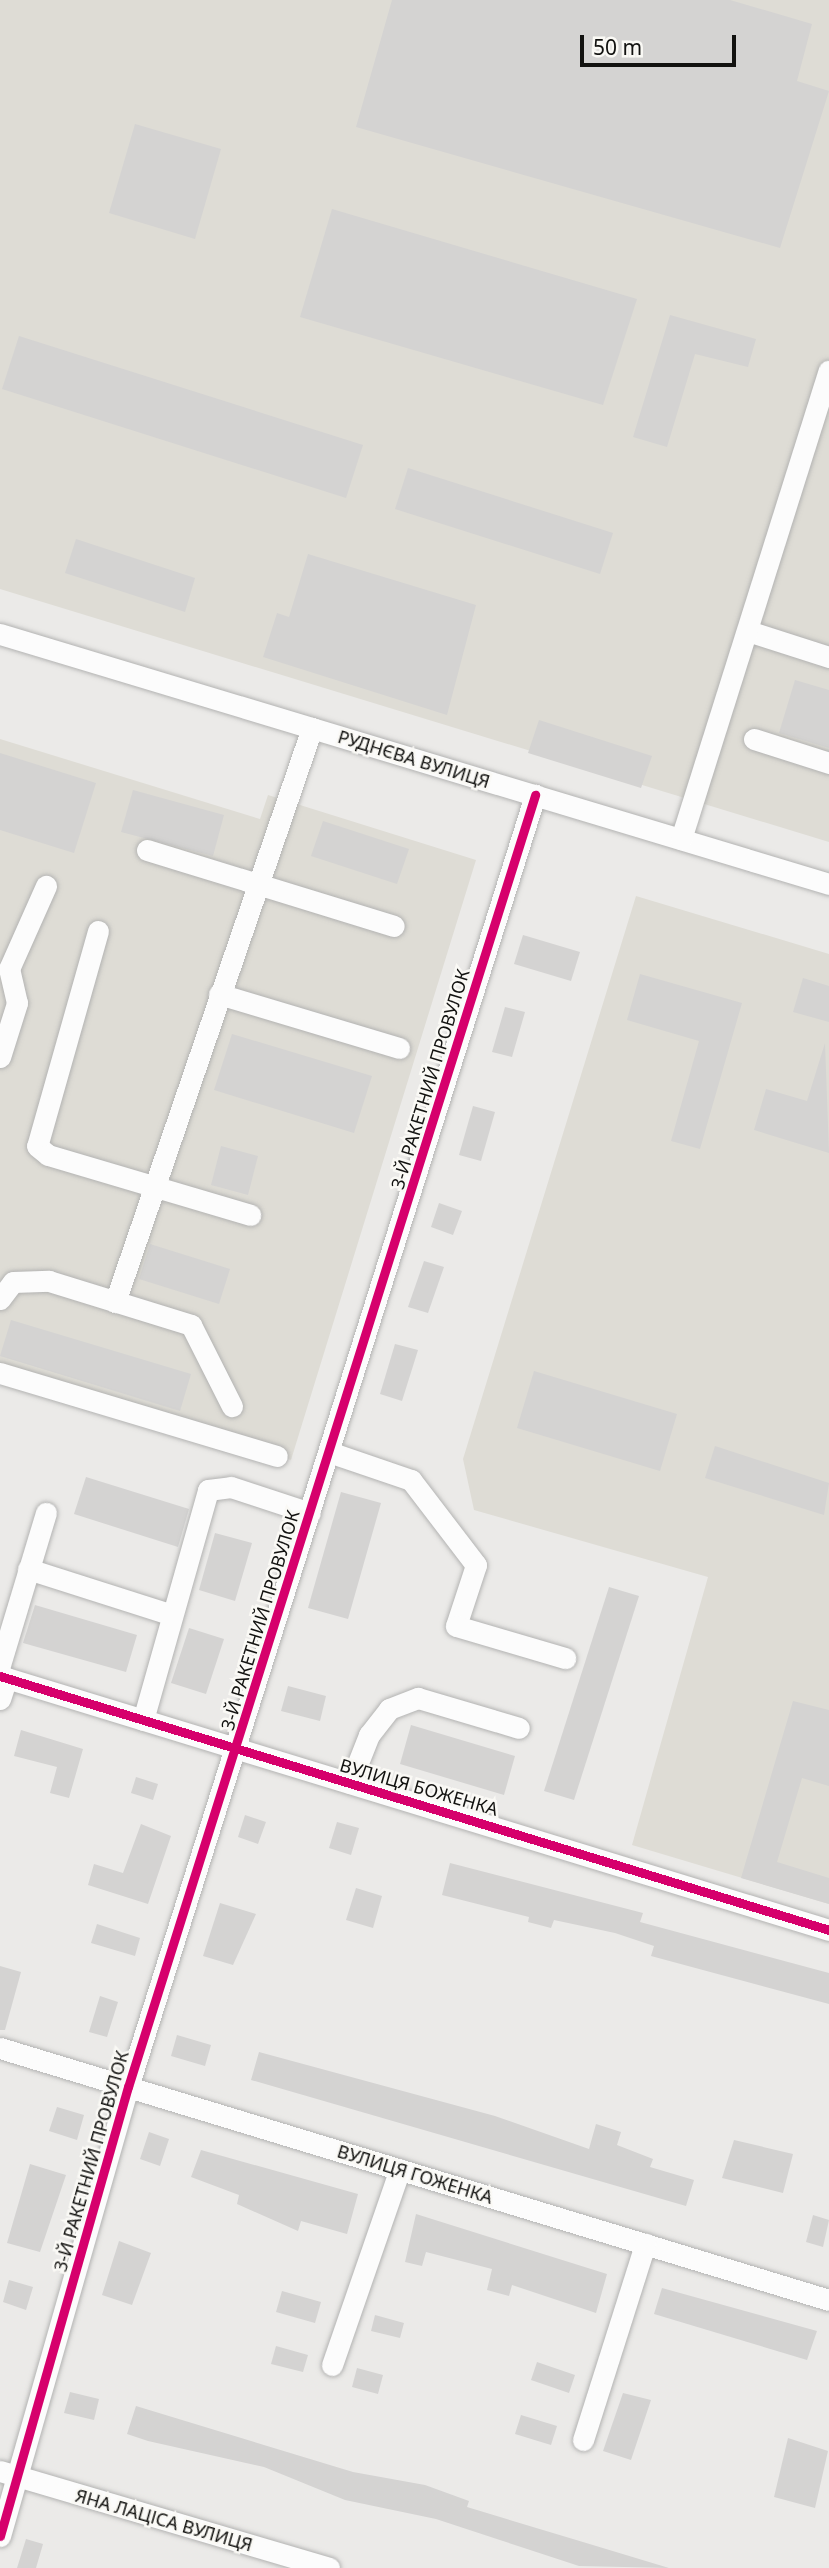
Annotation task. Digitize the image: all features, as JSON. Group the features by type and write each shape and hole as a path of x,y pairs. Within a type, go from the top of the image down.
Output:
{"street":[{"path":"681,839 829,371"},
{"path":"748,631 829,657"},
{"name":"РУДНЄВА ВУЛИЦЯ","path":"0,634 829,884"},
{"path":"115,1302 312,728"},
{"path":"754,739 829,762"},
{"name":"3-Й РАКЕТНИЙ ПРОВУЛОК","path":"0,2536 9,2474 128,2087 535,795"},
{"path":"147,850 394,926"},
{"path":"0,1057 17,1003 5,967 46,886"},
{"path":"98,931 37,1146 154,1187 250,1216"},
{"path":"219,994 399,1048"},
{"path":"0,1299 13,1282 49,1282 191,1325 232,1406"},
{"path":"0,1373 277,1456"},
{"path":"329,1452 411,1479 476,1565 456,1626 565,1658"},
{"path":"143,1720 208,1490 231,1487 310,1513"},
{"path":"0,1699 2,1673 28,1569 46,1513"},
{"path":"28,1569 173,1615"},
{"name":"ВУЛИЦЯ БОЖЕНКА","path":"2,1673 236,1749 829,1930"},
{"path":"350,1783 369,1735 389,1709 418,1698 519,1728"},
{"name":"ВУЛИЦЯ ГОЖЕНКА","path":"0,2048 829,2300"},
{"path":"332,2365 400,2169"},
{"path":"583,2440 645,2244"},
{"name":"ЯНА ЛАЦІСА ВУЛИЦЯ","path":"9,2474 329,2568"}],"shaded area":[{"path":"0,0 829,0 829,842 0,589"},
{"path":"0,739 260,819 268,795 476,860 291,1460 0,1383"},
{"path":"636,896 829,954 829,1904 632,1845 708,1577 474,1510 463,1459"}],"building":[{"path":"392,0 730,0 812,24 797,81 829,91 780,248 356,127"},
{"path":"135,124 221,149 195,239 109,213"},
{"path":"332,209 637,299 603,405 300,317"},
{"path":"670,315 756,339 748,367 695,354 667,447 633,437"},
{"path":"19,336 363,445 346,498 2,389"},
{"path":"408,468 613,533 600,574 395,509"},
{"path":"76,539 195,578 185,612 65,573"},
{"path":"308,554 476,605 447,715 263,657 277,613 289,617"},
{"path":"795,680 829,690 829,748 779,733"},
{"path":"539,720 652,756 641,788 528,753"},
{"path":"0,753 96,783 74,853 0,830"},
{"path":"133,790 224,815 213,856 121,832"},
{"path":"323,821 409,849 397,884 311,856"},
{"path":"523,935 580,952 571,981 514,964"},
{"path":"640,974 742,1003 700,1149 671,1141 699,1041 627,1020"},
{"path":"803,978 829,986 829,1022 793,1012"},
{"path":"505,1007 525,1012 512,1057 492,1052"},
{"path":"232,1034 372,1076 354,1133 214,1090"},
{"path":"825,1043 829,1153 754,1130 766,1089 807,1101"},
{"path":"473,1106 495,1112 481,1161 459,1155"},
{"path":"221,1146 258,1156 248,1195 211,1185"},
{"path":"439,1203 462,1211 453,1235 431,1227"},
{"path":"150,1244 230,1269 219,1304 139,1279"},
{"path":"424,1261 444,1267 428,1313 408,1307"},
{"path":"11,1320 191,1374 180,1411 0,1356"},
{"path":"395,1344 418,1350 402,1401 380,1394"},
{"path":"534,1371 677,1414 660,1471 517,1428"},
{"path":"715,1446 829,1483 824,1515 705,1478"},
{"path":"86,1477 189,1509 178,1547 74,1514"},
{"path":"341,1492 381,1503 348,1619 308,1608"},
{"path":"215,1533 252,1543 235,1601 199,1590"},
{"path":"609,1587 639,1596 574,1800 544,1791"},
{"path":"35,1605 137,1635 126,1672 23,1643"},
{"path":"189,1628 224,1639 206,1694 171,1683"},
{"path":"288,1686 326,1696 320,1721 281,1711"},
{"path":"793,1701 829,1710 829,1786 802,1778 777,1862 829,1878 829,1904 741,1878"},
{"path":"411,1725 515,1756 504,1795 400,1764"},
{"path":"21,1730 83,1749 69,1798 50,1793 57,1767 14,1756"},
{"path":"136,1777 158,1784 153,1800 131,1793"},
{"path":"245,1815 266,1822 258,1844 238,1837"},
{"path":"337,1822 359,1828 351,1855 329,1848"},
{"path":"141,1824 171,1836 148,1904 88,1885 94,1864 123,1873"},
{"path":"450,1863 643,1913 640,1922 829,1973 829,2004 651,1956 654,1946 615,1933 554,1920 551,1928 528,1922 529,1917 442,1895"},
{"path":"356,1888 382,1896 373,1928 346,1920"},
{"path":"220,1903 256,1914 233,1965 203,1956"},
{"path":"97,1924 140,1938 135,1956 91,1943"},
{"path":"0,1966 21,1972 5,2030 0,2030"},
{"path":"100,1996 118,2002 107,2037 89,2032"},
{"path":"177,2035 211,2045 205,2066 171,2056"},
{"path":"259,2052 495,2116 589,2149 596,2124 621,2132 617,2145 653,2159 650,2167 694,2180 686,2206 251,2080"},
{"path":"57,2107 84,2115 77,2140 49,2131"},
{"path":"149,2132 169,2139 160,2166 140,2159"},
{"path":"734,2140 793,2154 783,2193 722,2178"},
{"path":"201,2150 358,2194 347,2234 301,2221 298,2231 237,2204 239,2195 191,2177"},
{"path":"30,2164 66,2175 40,2252 7,2243"},
{"path":"416,2214 607,2274 596,2313 512,2285 509,2296 487,2290 492,2269 426,2252 422,2266 405,2262"},
{"path":"813,2215 829,2220 823,2247 806,2242"},
{"path":"119,2241 151,2253 132,2305 102,2295"},
{"path":"9,2280 33,2287 26,2310 3,2302"},
{"path":"662,2288 817,2331 807,2360 654,2314"},
{"path":"282,2291 321,2302 315,2323 276,2312"},
{"path":"375,2315 404,2323 400,2338 371,2331"},
{"path":"276,2346 308,2355 303,2372 271,2364"},
{"path":"537,2362 575,2375 569,2393 531,2380"},
{"path":"357,2368 383,2375 378,2394 352,2387"},
{"path":"70,2392 99,2399 94,2420 64,2413"},
{"path":"623,2393 651,2400 631,2460 603,2451"},
{"path":"136,2406 353,2472 425,2485 469,2501 467,2507 669,2568 579,2566 436,2519 345,2500 264,2467 148,2441 127,2434"},
{"path":"521,2415 557,2426 551,2445 515,2434"},
{"path":"788,2438 828,2451 815,2508 774,2497"},
{"path":"26,2539 43,2544 36,2568 17,2568"}],"cycle path":[{"path":"0,2536 128,2087 535,795"},
{"path":"0,1676 829,1930"}]}
